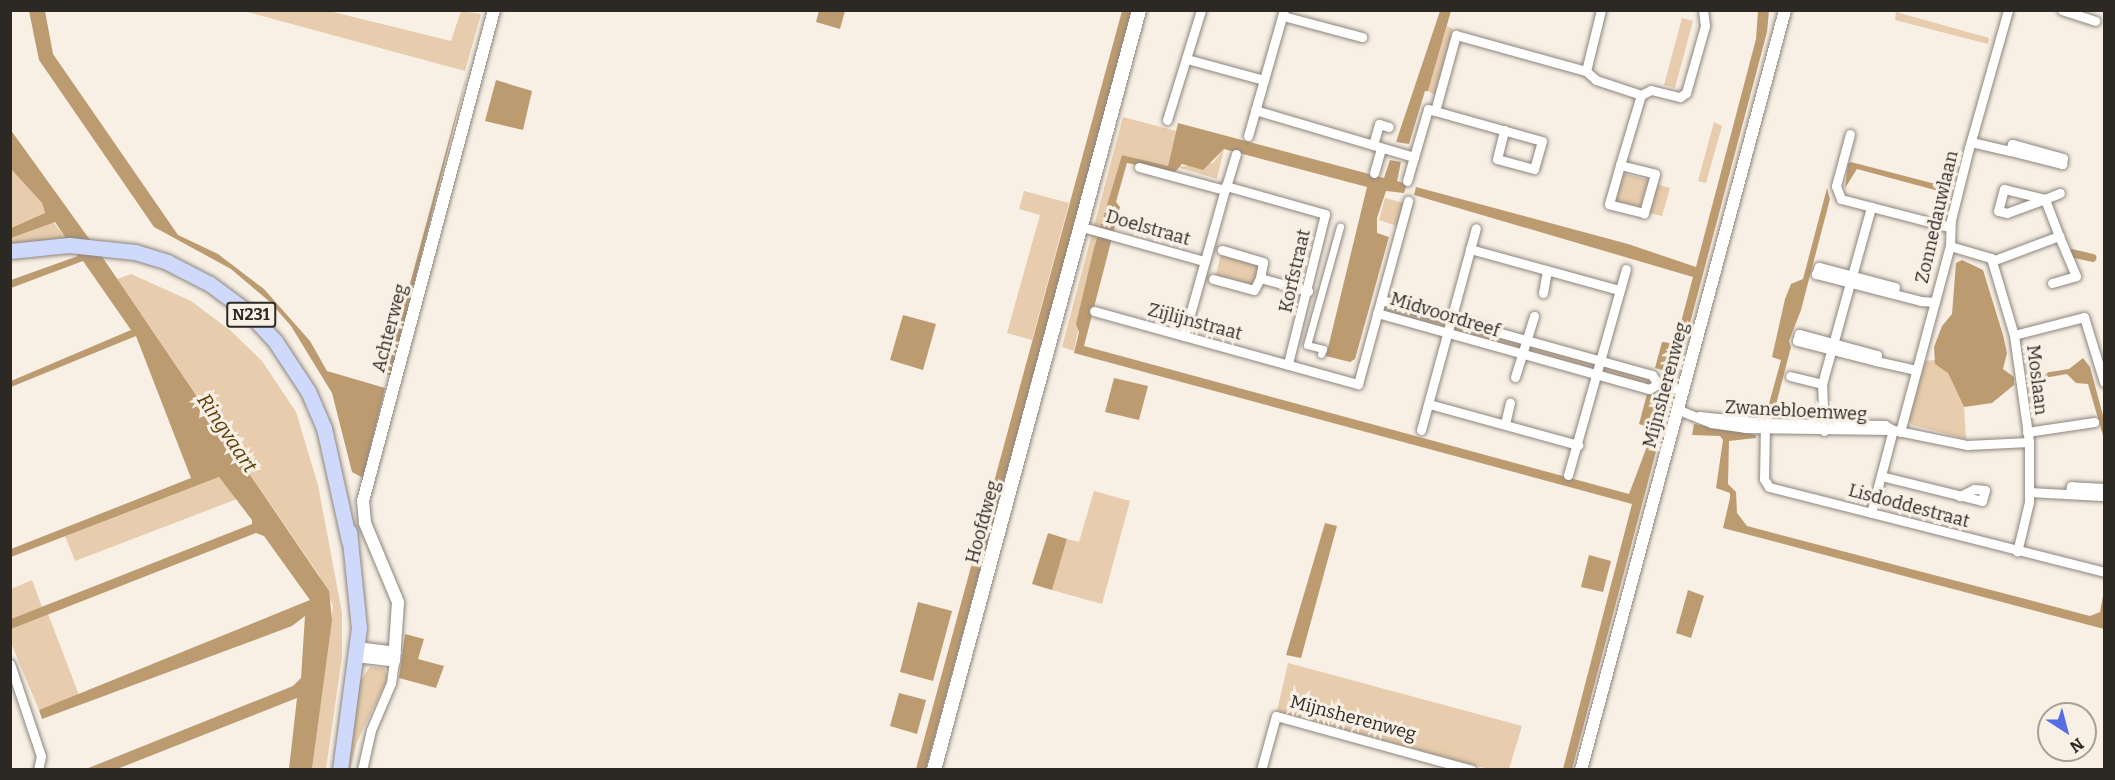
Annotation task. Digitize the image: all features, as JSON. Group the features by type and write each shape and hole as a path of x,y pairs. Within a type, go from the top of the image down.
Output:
{"main road":[{"name":"Hoofdweg","path":"934,770 1133,41 1139,10"},
{"name":"Hoofdweg","path":"1133,41 1146,10"},
{"name":"N231","path":"10,251 69,244 95,245 167,262 210,284 249,313 289,360 308,391 333,466 349,541 358,604 359,671 350,704 340,770"}],"street":[{"name":"Achterweg","path":"362,770 371,729 391,683 398,602 365,523 363,501 494,10"},
{"path":"1167,120 1201,10"},
{"path":"1586,71 1601,10"},
{"path":"1435,111 1456,35 1586,71 1596,80 1641,95 1651,90 1680,97 1686,93 1705,26 1703,10"},
{"name":"Mijnsherenweg","path":"1581,770 1679,410 1680,390 1785,10"},
{"name":"Zonnedauwlaan","path":"1871,513 1935,302 1950,246 1950,227 1971,142 2008,10"},
{"path":"2062,10 2095,21"},
{"path":"1248,136 1283,13 1362,37"},
{"path":"1187,59 1264,80"},
{"path":"1620,165 1654,174 1644,213 1609,204 1620,165 1641,95"},
{"path":"1407,181 1428,108 1435,111 1504,130 1542,141 1534,169 1497,159 1504,130"},
{"path":"1255,110 1414,157"},
{"path":"1374,173 1379,124 1389,127"},
{"path":"1850,134 1838,193 1841,199 1950,227"},
{"path":"1971,142 2010,152 2062,164 2063,158 2012,144 2010,152"},
{"path":"1184,336 1236,154"},
{"name":"Korfstraat","path":"1139,167 1325,214 1308,291 1288,364"},
{"path":"2045,199 2004,189 1998,211 2007,213 2045,199 2060,193"},
{"path":"2045,199 2076,276 2052,283"},
{"path":"1381,300 1408,201"},
{"path":"1824,428 1822,384 1871,207"},
{"name":"Doelstraat","path":"1082,227 1204,261"},
{"path":"1321,354 1323,349 1307,345 1340,227"},
{"path":"1420,430 1452,322 1476,228"},
{"path":"1950,246 1987,255 1992,261 2059,236"},
{"path":"1470,249 1619,290"},
{"path":"1213,279 1254,290 1260,278 1263,262 1222,250"},
{"name":"Moslaan","path":"1992,261 2014,335 2029,442 2029,492 2017,552"},
{"path":"1568,475 1626,269"},
{"path":"1542,293 1547,270"},
{"path":"1260,278 1308,291"},
{"path":"1851,279 1893,293 1935,302"},
{"name":"Midvoordreef","path":"1659,384 1649,389 1377,313 1381,300 1452,322 1652,375 1659,384 1680,390"},
{"name":"Zijlijnstraat","path":"1094,311 1358,384 1377,313"},
{"path":"1515,376 1534,316"},
{"path":"2014,335 2084,317 2104,382"},
{"path":"1833,347 1876,361 1916,370"},
{"path":"1790,376 1822,384"},
{"path":"1504,424 1510,403"},
{"path":"1429,404 1578,445"},
{"name":"Zwanebloemweg","path":"1679,410 1699,416 1765,427 1824,428 1885,425 1896,431 1967,445 2029,442"},
{"path":"2027,432 2094,422"},
{"name":"Lisdoddestraat","path":"1765,427 1764,479 1769,487 2017,552 2104,572"},
{"path":"1881,476 1960,496"},
{"path":"2029,492 2070,493"},
{"path":"357,652 394,657"},
{"path":"10,664 35,734 40,756 38,770"},
{"name":"Mijnsherenweg","path":"1261,770 1276,716 1473,770"}],"shaded area":[{"path":"29,11 45,11 53,54 178,235 218,254 264,289 310,341 327,371 385,388 363,478 352,472 332,393 291,326 270,302 231,269 154,227 39,60"},
{"path":"244,11 329,11 451,41 461,11 481,14 465,71"},
{"path":"819,11 845,11 840,29 816,22"},
{"path":"1122,11 1132,11 926,769 916,769"},
{"path":"1440,11 1451,11 1428,91 1425,91 1409,144 1396,142"},
{"path":"1758,11 1769,11 1767,32 1572,769 1563,769 1632,504 1074,353 1079,332 1076,324 1094,248 1122,155 1168,166 1178,123 1384,178 1390,160 1401,162 1397,181 1407,184 1404,193 1386,191 1377,218 1377,233 1389,237 1355,359 1350,362 1326,356 1367,187 1224,149 1203,170 1182,164 1175,172 1127,163 1116,202 1120,207 1084,346 1629,494 1652,433 1650,428 1639,424 1647,394 1660,396 1666,371 1655,368 1662,342 1673,343 1677,337 1693,277 1414,195 1416,187 1628,244 1696,267 1756,39"},
{"path":"1896,12 1989,38 1988,44 1895,20"},
{"path":"1682,18 1693,21 1675,88 1664,85"},
{"path":"1447,26 1453,29 1435,95 1428,91"},
{"path":"468,70 391,375 388,375 386,372"},
{"path":"496,80 532,91 523,130 485,121"},
{"path":"1123,117 1176,131 1168,166 1122,155 1094,248 1074,351 1062,347"},
{"path":"1714,122 1722,126 1706,183 1698,181"},
{"path":"10,129 103,258 329,591 332,620 312,769 289,769 297,698 117,769 86,769 293,686 301,678 305,616 292,626 42,719 39,710 310,600 264,536 256,533 11,629 11,619 252,524 252,520 219,477 11,557 11,549 191,478 136,336 11,387 11,381 131,330 83,261 11,288 11,280 78,256 55,222 11,238 11,228 45,213 42,203 11,169"},
{"path":"1224,149 1217,179 1177,167 1213,163"},
{"path":"1851,162 1947,187 1946,193 1857,169 1845,188 1848,164"},
{"path":"11,169 42,203 45,213 11,228"},
{"path":"1621,173 1649,180 1640,207 1613,200"},
{"path":"1657,184 1670,188 1662,216 1649,213"},
{"path":"1827,188 1830,199 1801,310 1789,341 1791,347 1774,412 1767,411 1781,360 1772,357 1785,299 1791,284 1803,279"},
{"path":"1024,191 1069,203 1032,340 1007,333 1040,215 1019,209"},
{"path":"1385,198 1404,203 1397,226 1379,220"},
{"path":"53,222 67,239 11,247 11,238"},
{"path":"1221,254 1259,264 1253,285 1216,275"},
{"path":"1962,260 1983,270 2007,353 2003,369 2014,377 2014,385 1992,403 1964,407 1948,373 1935,364 1934,347 1942,326 1952,314 1956,263"},
{"path":"131,274 191,301 231,331 262,361 296,412 318,485 342,613 342,656 326,769 312,769 333,606 319,575 117,279"},
{"path":"1389,307 1650,379 1648,385 1387,313"},
{"path":"903,315 936,324 923,370 890,360"},
{"path":"2083,358 2090,367 2104,419 2104,439 2088,384 2076,383 2067,374 2038,379 2037,374 2069,369"},
{"path":"1935,360 1948,373 1964,407 1966,439 1912,425 1909,420 1925,361"},
{"path":"1114,378 1148,386 1139,420 1105,412"},
{"path":"1694,424 1756,435 1756,438 1729,441 1728,484 1736,492 1737,513 1747,526 2090,616 2100,612 2104,591 2104,629 1723,528 1730,493 1716,488 1723,440 1720,436 1692,435"},
{"path":"219,477 237,499 75,561 65,536"},
{"path":"1094,491 1130,501 1102,604 1052,590 1067,539 1079,542"},
{"path":"1325,523 1337,526 1301,658 1286,655"},
{"path":"1048,533 1067,539 1052,590 1032,584"},
{"path":"1589,555 1611,561 1603,592 1581,587"},
{"path":"32,580 42,607 11,619 11,589"},
{"path":"1688,590 1704,596 1691,638 1676,633"},
{"path":"918,602 952,611 933,681 900,672"},
{"path":"48,614 79,695 39,710 11,643 10,629"},
{"path":"405,634 424,639 418,659 444,666 436,688 399,678"},
{"path":"1288,663 1522,726 1509,769 1488,769 1277,711"},
{"path":"370,667 384,668 388,678 357,742 350,769 345,770 356,697 360,681"},
{"path":"899,693 926,700 917,734 890,726"}],"waterway":[{"path":"2071,253 2092,258"}],"water label":[{"name":"Ringvaart","path":"227,433"}]}
